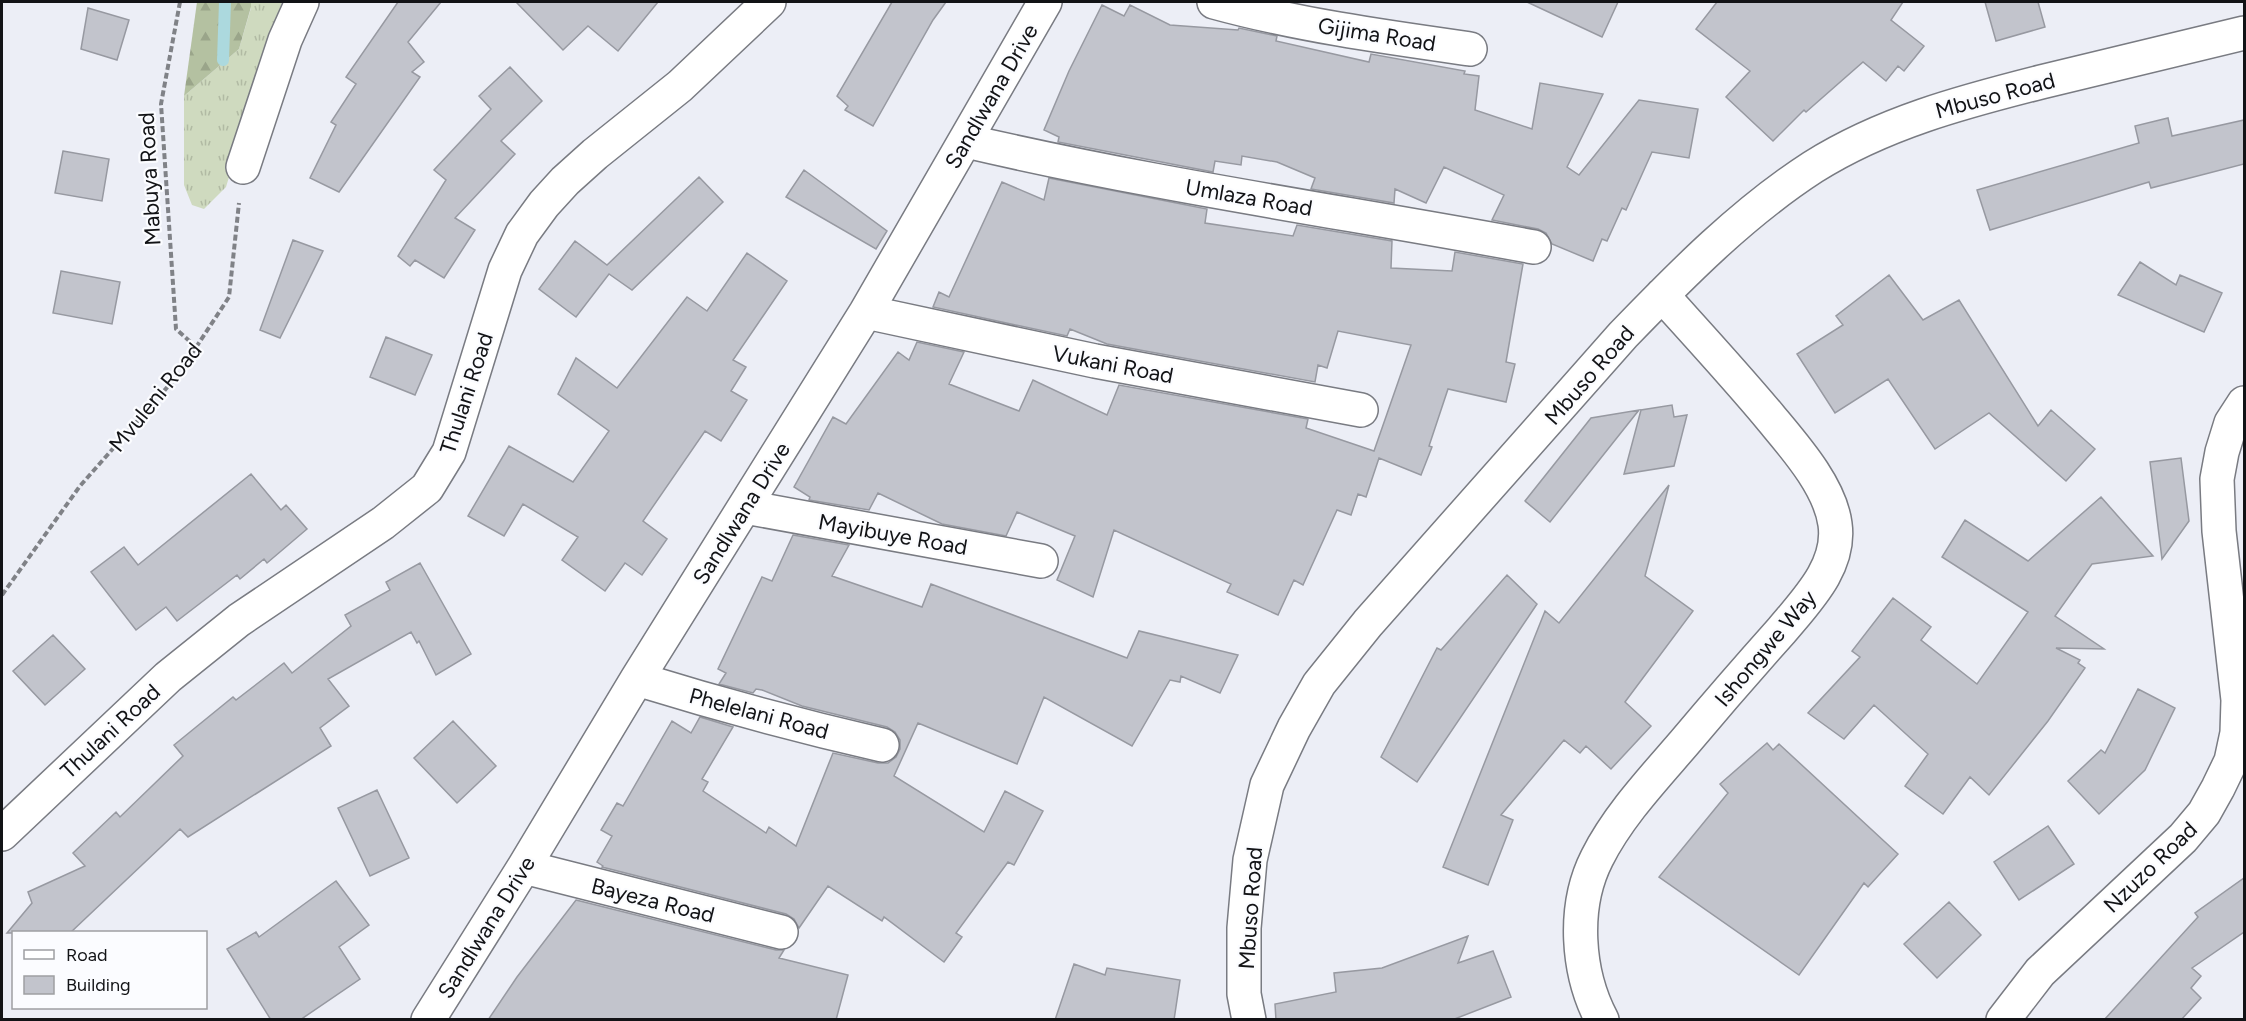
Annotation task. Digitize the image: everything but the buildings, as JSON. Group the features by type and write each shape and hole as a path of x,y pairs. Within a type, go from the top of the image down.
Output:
{"street":[{"path":"243,167 285,40 302,2"},
{"name":"Thulani Road","path":"2,834 168,676 239,620 383,523 427,488 450,452 505,270 522,234 544,204 565,181 680,86 769,2"},
{"name":"Sandlwana Drive","path":"428,1020 866,312 1045,2"},
{"name":"Gijima Road","path":"1214,2 1292,20 1470,49"},
{"name":"Mbuso Road","path":"1249,1020 1244,994 1244,928 1250,860 1267,785 1294,728 1319,684 1368,623 1623,335 1662,295 1720,239 1776,193 1815,166 1858,142 1913,118 1972,99 2244,33"},
{"name":"Umlaza Road","path":"966,141 1119,174 1534,247"},
{"name":"Ishongwe Way","path":"1602,1020 1592,1000 1584,975 1580,946 1585,895 1596,860 1611,834 1647,785 1802,606 1831,562 1836,543 1835,524 1830,504 1815,476 1795,448 1736,377 1662,295"},
{"name":"Vukani Road","path":"866,312 1095,361 1361,410"},
{"name":"Nzuzo Road","path":"2002,1020 2040,972 2183,838 2204,813 2231,761 2237,733 2238,700 2219,531 2217,479 2231,423 2244,403"},
{"name":"Mayibuye Road","path":"745,507 1041,561"},
{"name":"Phelelani Road","path":"637,679 747,712 882,745"},
{"name":"Bayeza Road","path":"524,867 781,932"}],"path":[{"name":"Mabuya Road","path":"180,2 160,104 176,329 196,347"},
{"name":"Mvuleni Road","path":"2,595 80,486 178,375 230,297 243,167"}],"green space":[{"path":"197,2 251,2 251,7 239,49 184,96"},
{"path":"251,2 282,2 226,187 204,209 192,205 184,185 184,96 239,49"}],"waterway":[{"path":"223,60 225,2"}]}
